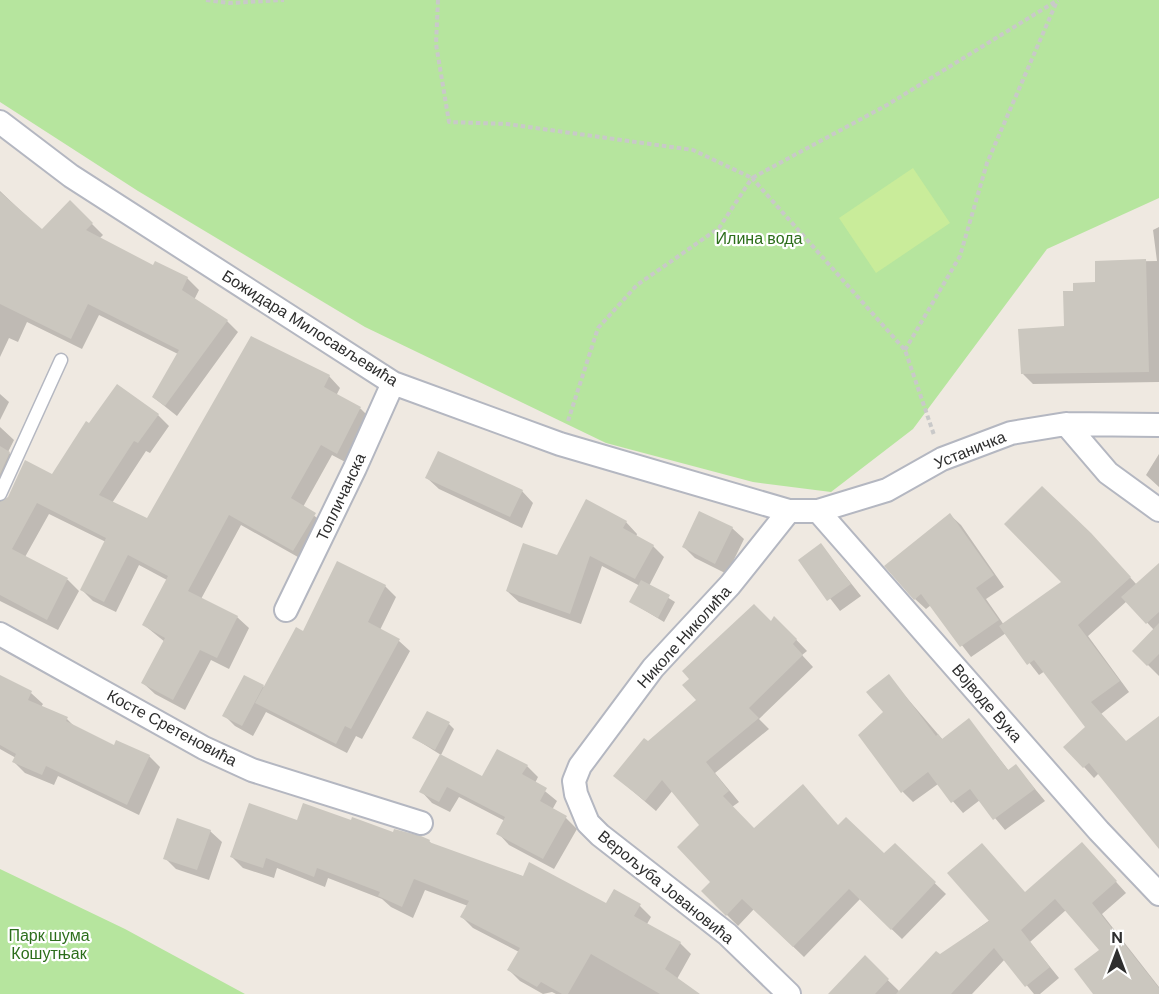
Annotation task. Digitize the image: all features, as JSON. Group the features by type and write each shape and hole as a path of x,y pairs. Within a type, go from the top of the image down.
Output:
{"street":[{"name":"Божидара Милосављевића","path":"0,122 71,176 393,383 560,444 789,511"},
{"name":"Топличанска","path":"286,610 355,468 393,383"},
{"name":"Устаничка","path":"789,511 818,511 887,490 942,459 1011,433 1065,424 1159,425"},
{"path":"1065,424 1108,473 1159,510"},
{"name":"Николе Николића","path":"580,766 653,668 730,585 789,511"},
{"name":"Војводе Вука","path":"818,511 1092,822 1159,894"},
{"name":"Косте Сретеновића","path":"0,634 204,748 252,770 421,823"},
{"name":"Верољуба Јовановића","path":"580,766 574,782 576,794 588,823 600,835 727,934 789,994"}],"lane":[{"path":"0,494 61,360"}],"path":[{"path":"206,0 229,3 284,0"},
{"path":"438,0 436,44 448,122 507,124 693,150 753,178 905,350 942,459"},
{"path":"560,444 598,328 637,285 718,228 753,178 887,105 1058,0"},
{"path":"905,350 960,256 987,163 1058,0"}],"green space":[{"name":"Илина вода","path":"0,0 1159,0 1159,198 1047,249 913,429 831,492 753,482 606,443 365,327 138,191 0,102"},
{"path":"913,168 950,223 876,273 839,218"},
{"name":"Парк шума Кошутњак","path":"0,869 125,929 245,994 0,994"}],"building":[{"path":"0,192 42,229 70,200 93,223 86,230 153,265 155,261 188,277 182,290 228,320 165,406 152,397 179,350 88,304 71,339 0,304"},
{"path":"1146,259 1149,372 1021,374 1018,329 1064,326 1063,291 1073,291 1073,283 1095,282 1095,261"},
{"path":"251,336 330,375 324,387 361,407 337,454 321,445 291,498 316,513 293,551 229,515 188,591 238,616 217,658 200,650 173,700 141,683 165,638 142,625 168,576 128,555 104,602 80,590 106,538 37,503 12,549 68,578 47,620 0,595 0,502 8,497 25,460 52,474 86,421 89,423 117,384 159,414 138,443 134,441 99,495 147,518"},
{"path":"0,446 10,452 0,474"},
{"path":"438,451 523,490 510,517 425,478"},
{"path":"1042,486 1091,533 1131,577 1078,625 1120,681 1091,702 1126,741 1159,716 1159,849 1089,763 1083,768 1063,747 1085,727 1034,660 1027,665 999,626 1061,582 1004,524"},
{"path":"586,499 627,521 623,528 654,545 635,579 590,556 570,614 506,591 523,543 557,555"},
{"path":"699,511 733,527 715,564 682,547"},
{"path":"950,513 994,575 976,588 999,620 960,647 921,594 914,600 884,566"},
{"path":"821,543 851,584 827,601 798,560"},
{"path":"337,561 386,585 368,622 400,639 351,729 345,726 336,744 255,703 296,627 303,631"},
{"path":"1159,563 1159,612 1146,624 1121,597"},
{"path":"641,580 670,595 658,618 629,602"},
{"path":"754,604 771,621 774,616 797,639 793,644 803,655 749,708 759,718 706,762 729,791 723,796 754,828 803,784 838,825 846,817 884,853 895,843 936,882 891,930 849,889 793,947 742,899 726,916 701,891 710,882 677,847 699,825 662,780 645,801 613,776 644,738 648,741 696,700 682,685 689,679 682,671"},
{"path":"1159,623 1159,654 1147,666 1132,651"},
{"path":"889,674 936,736 938,734 942,739 969,718 1008,770 1016,764 1035,789 993,820 970,789 951,803 928,772 901,793 858,735 883,712 866,692"},
{"path":"0,675 32,691 28,700 68,717 66,721 114,745 116,740 150,755 127,805 46,766 42,775 12,762 16,754 0,745"},
{"path":"244,675 264,685 242,726 222,716"},
{"path":"427,711 450,722 435,750 412,738"},
{"path":"497,749 528,765 522,774 547,788 540,801 567,816 543,859 496,834 505,817 447,787 439,802 419,792 440,754 482,776"},
{"path":"249,803 297,820 303,803 393,832 394,829 421,836 430,840 429,842 523,876 529,862 606,903 614,889 641,904 634,916 681,942 665,969 700,994 660,994 591,954 568,994 562,994 541,982 537,987 507,970 520,948 460,917 469,901 414,879 402,907 378,896 380,892 317,868 314,877 266,858 263,868 230,857"},
{"path":"177,818 211,830 197,870 163,859"},
{"path":"1082,842 1117,881 1092,903 1159,988 1159,994 1093,994 1074,969 1099,950 1055,899 1021,930 1050,967 1025,987 994,948 951,994 896,994 936,951 940,954 989,921 947,873 982,843 1025,892"},
{"path":"865,955 889,979 875,994 828,994"}]}
